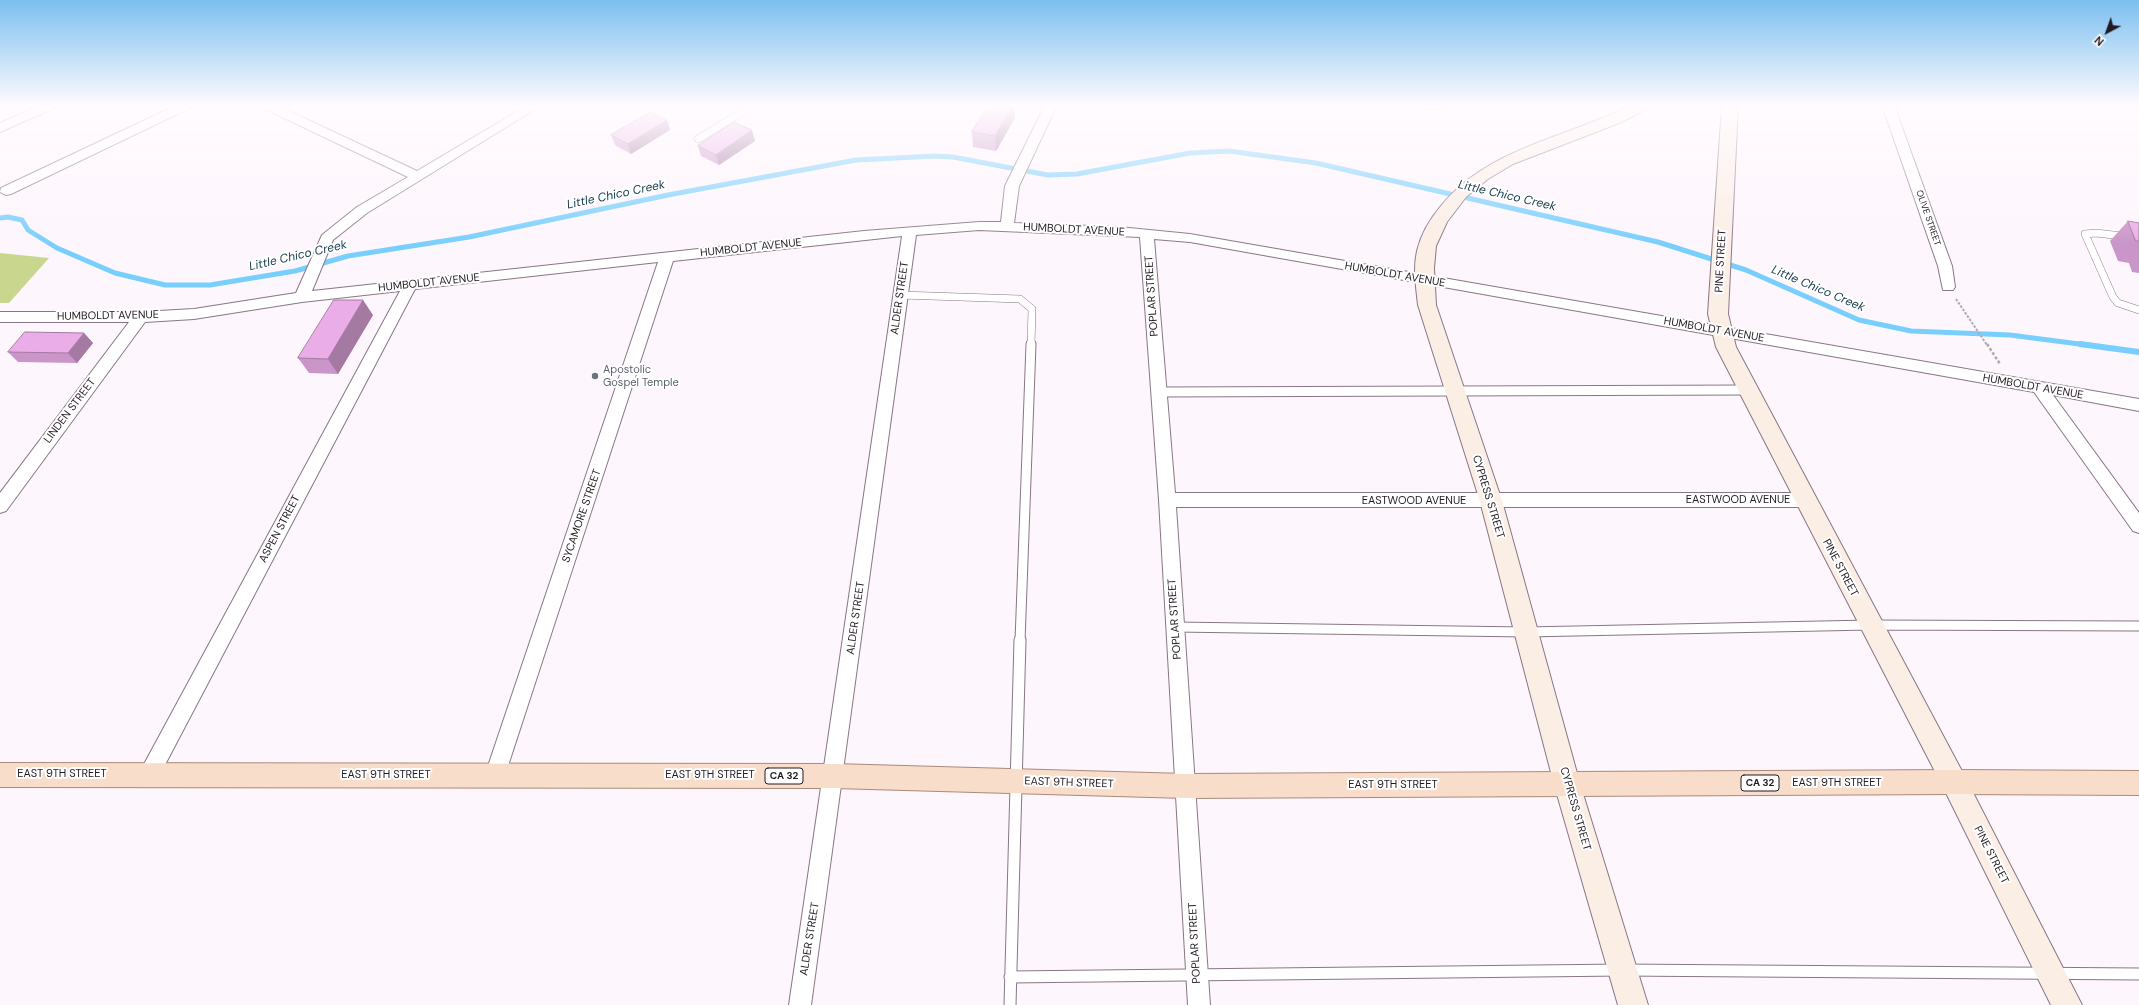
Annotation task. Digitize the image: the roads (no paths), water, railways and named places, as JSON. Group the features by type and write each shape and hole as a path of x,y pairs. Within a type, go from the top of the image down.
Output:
{"main road":[{"name":"EAST 9TH STREET","path":"0,775 150,773 834,776 1186,786 1954,782 2139,783"}],"street":[{"path":"6,191 87,152"},
{"path":"368,152 418,176"},
{"path":"302,297 327,238 362,210 457,152"},
{"path":"1007,226 1012,186 1027,152"},
{"name":"CYPRESS STREET","path":"1527,152 1511,158 1471,182 1457,195 1445,210 1432,230 1425,255 1427,305 1491,501 1567,784 1632,1005"},
{"name":"PINE STREET","path":"1727,152 1718,314 1726,347 1804,500 1954,782 2067,1005"},
{"name":"OLIVE STREET","path":"1905,152 1945,266 1948,287"},
{"name":"HUMBOLDT AVENUE","path":"0,316 141,317 194,314 302,297 667,257 910,232 979,226 1007,226 1190,238 2139,405"},
{"name":"ALDER STREET","path":"800,1005 834,776 910,232"},
{"name":"POPLAR STREET","path":"1147,234 1176,627 1199,1005"},
{"name":"SYCAMORE STREET","path":"495,775 666,265 667,257"},
{"name":"ASPEN STREET","path":"150,773 410,285"},
{"name":"LINDEN STREET","path":"0,506 141,317"},
{"path":"2039,388 2139,526"},
{"name":"EASTWOOD AVENUE","path":"1167,500 1804,500"}],"lane":[{"path":"2139,238 2096,232 2085,234 2113,297 2118,303 2139,310"},
{"path":"901,295 1020,299 1032,309 1015,781 1010,1005"},
{"path":"1159,392 1748,390"},
{"path":"1176,627 1526,632 1870,625 2139,626"},
{"path":"1010,977 1622,970 2139,974"}],"waterway":[{"name":"Little Chico Creek","path":"0,218 8,217 22,220 28,230 57,248 115,273 165,285 210,285 295,271 348,256 469,237 668,195 856,160 935,156 953,157 1048,175 1077,174 1190,153 1211,152"},
{"name":"Little Chico Creek","path":"1236,152 1316,163 1658,242 1746,270 1859,320 1911,331 2010,335 2087,345"},
{"name":"Little Chico Creek","path":"2080,344 2139,352"}],"place":[{"name":"Apostolic Gospel Temple","path":"595,376"}]}
